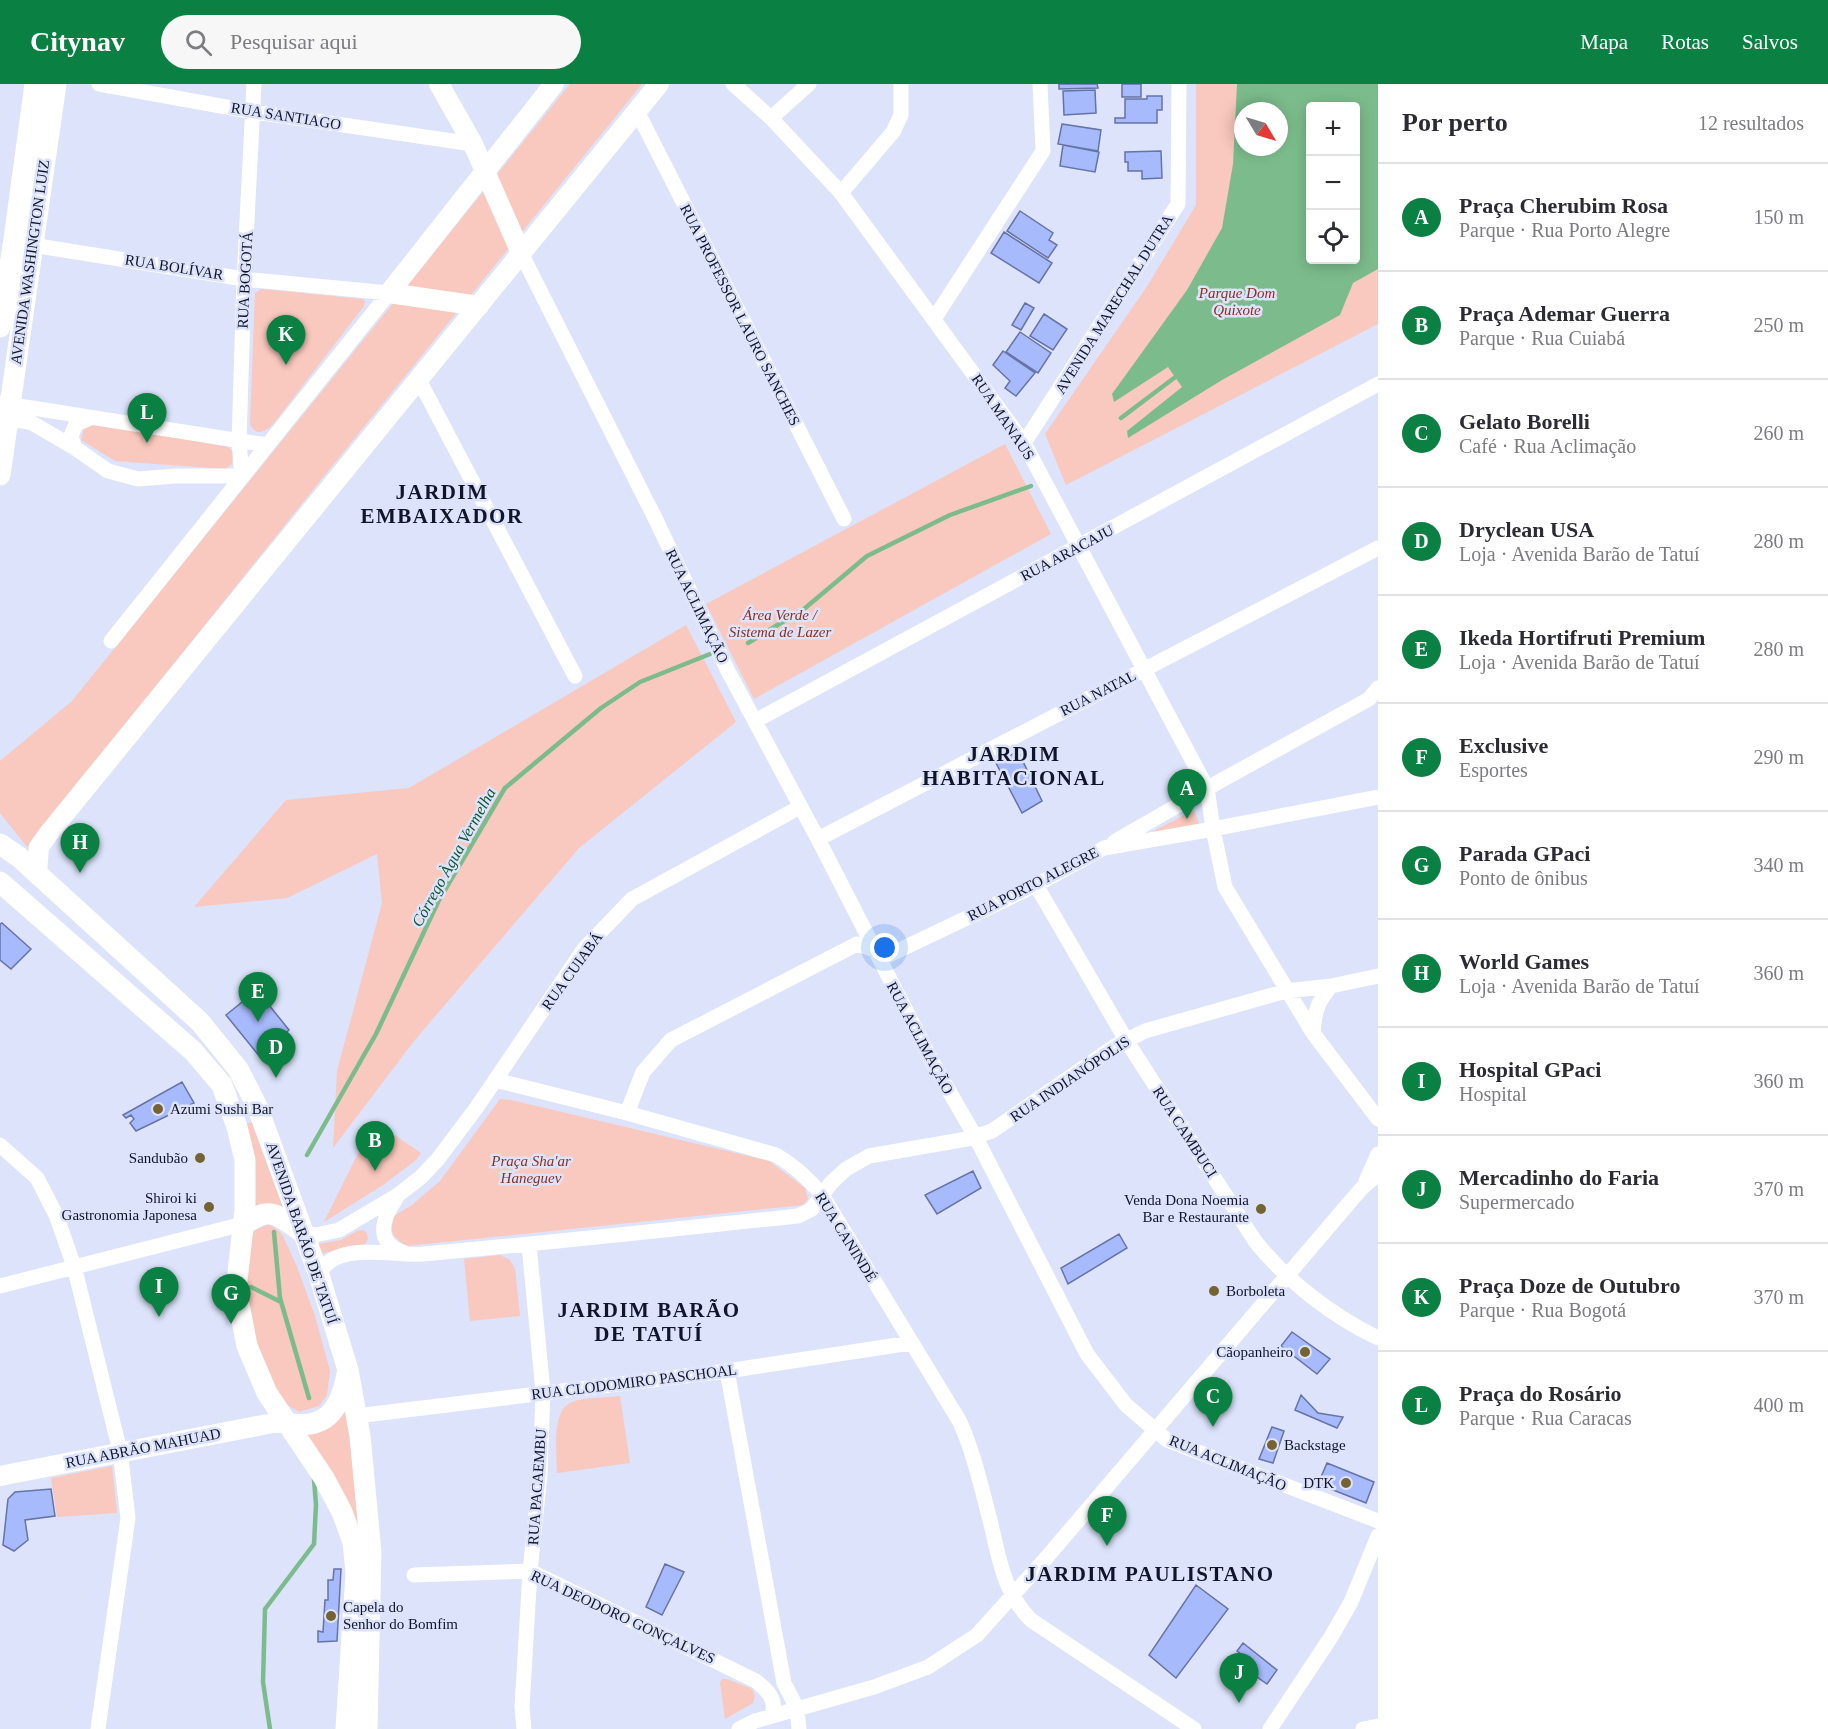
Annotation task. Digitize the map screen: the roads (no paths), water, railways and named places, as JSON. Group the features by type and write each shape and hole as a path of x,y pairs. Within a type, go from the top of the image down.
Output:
{"main road":[{"name":"AVENIDA WASHINGTON LUIZ","path":"0,475 6,428 5,404 16,241 35,84"},
{"name":"AVENIDA WASHINGTON LUIZ","path":"0,327 16,241 56,84"},
{"path":"0,837 19,856"},
{"name":"AVENIDA BARÃO DE TATUÍ","path":"0,844 19,856 200,1022 238,1069 257,1106 319,1275 348,1370 356,1416 371,1552 367,1729"},
{"name":"AVENIDA BARÃO DE TATUÍ","path":"0,882 193,1051 222,1085 237,1126 245,1160 245,1210 236,1290 247,1346 267,1393 324,1478 342,1512 353,1542 356,1573 346,1729"},
{"path":"243,1224 265,1214 272,1215 285,1220 303,1233"},
{"path":"286,1423 300,1426 312,1425 324,1420 333,1412 341,1398 348,1370"}],"street":[{"name":"RUA SANTIAGO","path":"99,84 254,112 473,144"},
{"name":"RUA BOGOTÁ","path":"242,476 239,442 244,279 255,84"},
{"path":"439,84 473,144 521,253"},
{"path":"111,641 554,84"},
{"path":"37,873 39,847 49,833 659,84"},
{"name":"RUA MANAUS","path":"733,84 771,118 841,193 1024,443 1207,788 1225,887 1313,1033 1378,1119"},
{"path":"771,118 808,84"},
{"path":"841,193 893,132 901,115 901,84"},
{"path":"934,319 1043,151 1041,84"},
{"name":"AVENIDA MARECHAL DUTRA","path":"1024,443 1178,204 1179,84"},
{"name":"RUA PROFESSOR LAURO SANCHES","path":"637,111 844,519"},
{"name":"RUA BOLÍVAR","path":"16,241 244,279 388,293"},
{"name":"RUA ACLIMAÇÃO","path":"521,253 655,518 728,671 818,839 934,1065 975,1136 1087,1354 1126,1405 1167,1440 1378,1521"},
{"path":"388,293 479,306"},
{"path":"419,380 575,676"},
{"name":"RUA ARACAJU","path":"756,721 1378,384"},
{"path":"5,404 267,445"},
{"path":"75,448 71,436 76,424 90,418"},
{"path":"6,428 17,420 33,423 108,471 138,479 242,476"},
{"path":"217,475 221,495 219,505"},
{"name":"RUA NATAL","path":"818,839 1378,548"},
{"path":"1104,848 1207,788 1369,699 1378,688"},
{"name":"RUA PORTO ALEGRE","path":"627,1113 643,1072 671,1040 857,944 889,955 1036,885 1104,848 1378,797"},
{"name":"RUA CUIABÁ","path":"303,1233 315,1235 339,1230 398,1196 421,1177 438,1159 477,1107 584,949 632,899 800,807"},
{"name":"RUA CAMBUCI","path":"1036,885 1126,1040 1255,1241 1287,1277 1360,1329 1378,1338"},
{"name":"RUA INDIANÓPOLIS","path":"319,1275 323,1266 339,1254 411,1255 529,1245 798,1216 812,1209 846,1168 869,1156 992,1131 1126,1040 1145,1031 1286,991 1331,986 1378,976"},
{"path":"1313,1033 1314,1011 1331,986"},
{"name":"RUA CANINDÉ","path":"495,1080 627,1113 776,1155 807,1177 822,1195 960,1422 973,1453 1003,1577 1020,1610 1031,1620 1194,1729"},
{"path":"0,1144 37,1178 56,1215 74,1266 120,1451 128,1518 98,1729"},
{"path":"1361,1189 1378,1154"},
{"path":"739,1729 776,1714 874,1687 928,1668 977,1635 1361,1189 1378,1174"},
{"name":"RUA CUIABÁ","path":"398,1196 387,1211 383,1222 383,1232 395,1249 411,1255"},
{"path":"0,1286 243,1224"},
{"name":"RUA PACAEMBU","path":"524,1729 522,1707 530,1571 540,1475 543,1392 529,1245"},
{"name":"RUA CLODOMIRO PASCHOAL","path":"356,1416 727,1371 911,1343"},
{"path":"727,1371 783,1676 797,1708 799,1729"},
{"name":"RUA ABRÃO MAHUAD","path":"0,1476 120,1451 273,1423 286,1423"},
{"path":"1270,1729 1331,1637 1351,1602 1378,1536"},
{"name":"RUA DEODORO GONÇALVES","path":"414,1575 530,1571 756,1680 769,1691 776,1714"},
{"path":"756,1680 783,1676"},
{"path":"783,1676 796,1697 816,1703"},
{"path":"776,1714 791,1729"},
{"path":"1363,1729 1378,1726"}],"waterway":[{"name":"Córrego Àgua Vermelha","path":"1121,418 1178,375"},
{"name":"Córrego Àgua Vermelha","path":"748,643 804,609 867,556 950,515 1031,486"},
{"name":"Córrego Àgua Vermelha","path":"307,1155 376,1034 439,900 505,788 601,708 640,682 710,654"},
{"name":"Córrego Àgua Vermelha","path":"274,1232 280,1298 309,1398"},
{"path":"251,1287 281,1302"},
{"name":"Córrego Àgua Vermelha","path":"270,1729 263,1682 265,1609 314,1544 316,1505 314,1479"}],"place":[{"name":"Praça Doze de Outubro","path":"286,365"},
{"name":"Praça do Rosário","path":"147,443"},
{"name":"Praça Cherubim Rosa","path":"1187,819"},
{"name":"World Games","path":"80,873"},
{"name":"Ikeda Hortifruti Premium","path":"258,1022"},
{"name":"Dryclean USA","path":"276,1078"},
{"name":"Azumi Sushi Bar","path":"158,1109"},
{"name":"Sandubão","path":"200,1158"},
{"name":"Praça Ademar Guerra","path":"375,1171"},
{"name":"Shiroi ki Gastronomia Japonesa","path":"209,1207"},
{"name":"Venda Dona Noemia Bar e Restaurante","path":"1261,1209"},
{"name":"Borboleta","path":"1214,1291"},
{"name":"Hospital GPaci","path":"159,1317"},
{"name":"Parada GPaci","path":"231,1324"},
{"name":"Cãopanheiro","path":"1305,1352"},
{"name":"Gelato Borelli","path":"1213,1427"},
{"name":"Backstage","path":"1272,1445"},
{"name":"DTK","path":"1346,1483"},
{"name":"Exclusive","path":"1107,1546"},
{"name":"Capela do Senhor do Bomfim","path":"331,1616"},
{"name":"Mercadinho do Faria","path":"1239,1703"}],"district":[{"name":"JARDIM EMBAIXADOR","path":"442,504"},
{"name":"JARDIM HABITACIONAL","path":"1014,766"},
{"name":"JARDIM BARÃO DE TATUÍ","path":"649,1322"},
{"name":"JARDIM PAULISTANO","path":"1150,1574"}],"park label":[{"name":"Parque Dom Quixote","path":"1237,302"},
{"name":"Área Verde / Sistema de Lazer","path":"780,624"},
{"name":"Praça Sha'ar Haneguev","path":"531,1170"}]}
